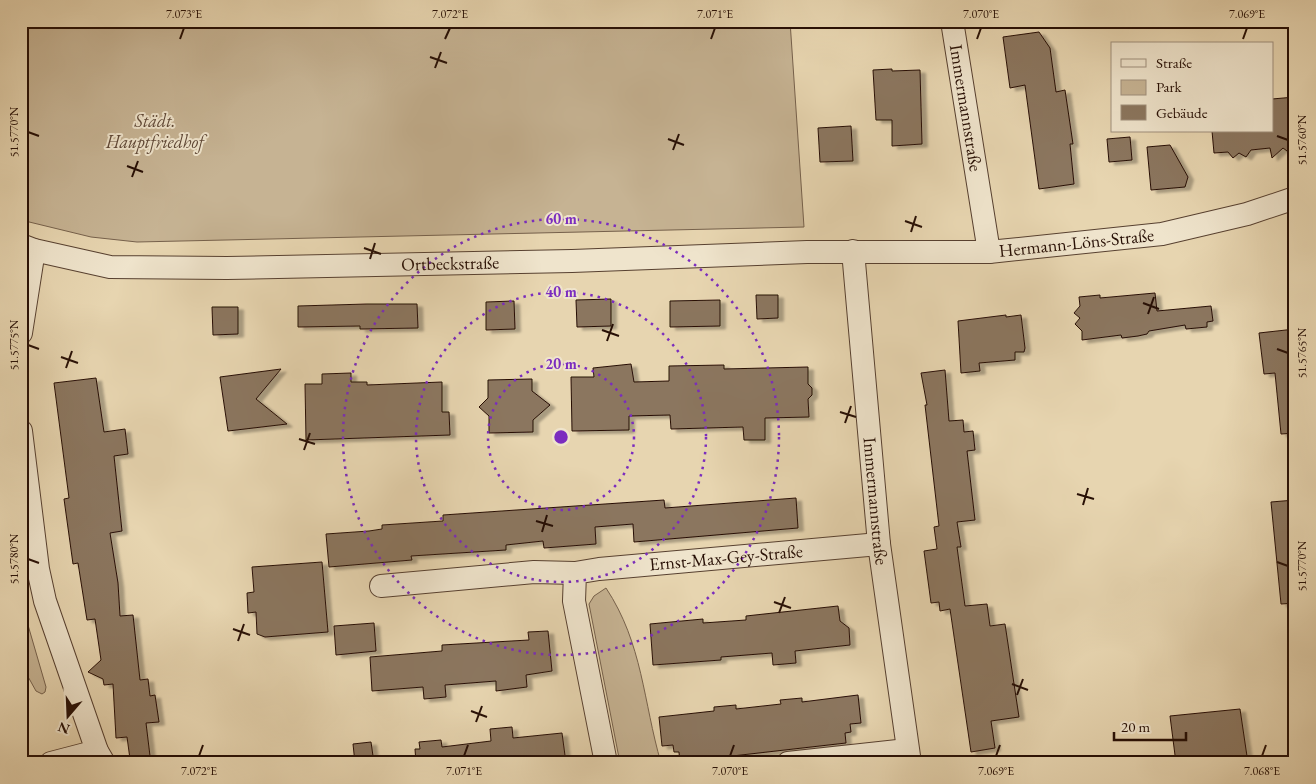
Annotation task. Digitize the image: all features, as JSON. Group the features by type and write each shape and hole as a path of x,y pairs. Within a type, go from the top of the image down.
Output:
{"street":[{"name":"Immermannstraße","path":"952,21 989,252"},
{"name":"Hermann-Löns-Straße","path":"853,251 989,252 1162,234 1247,214 1295,198"},
{"name":"Ortbeckstraße","path":"28,248 110,267 227,268 572,261 853,251"},
{"path":"21,333 28,248"},
{"name":"Immermannstraße","path":"788,763 908,756 879,544 853,251"},
{"path":"21,431 38,568 43,593 100,757 51,763"},
{"name":"Ernst-Max-Gey-Straße","path":"381,586 534,572 575,573 599,569 879,544"},
{"path":"575,573 574,601 606,763"}],"green space":[{"name":"Städt. Hauptfriedhof","path":"21,21 790,21 804,227 137,242 91,237 21,220"},
{"path":"606,588 628,630 635,652 661,763 620,763 589,604 594,596"},
{"path":"21,601 46,687 45,692 42,694 36,691 21,664"}],"building":[{"path":"1039,32 1050,48 1056,92 1065,90 1073,144 1070,144 1074,184 1039,189 1025,85 1010,88 1003,37"},
{"path":"892,69 892,71 920,70 922,144 892,146 892,120 876,120 873,70"},
{"path":"1295,97 1295,157 1283,148 1272,158 1270,148 1251,150 1246,157 1239,153 1233,158 1228,152 1214,153 1212,132 1274,132 1274,99"},
{"path":"851,126 853,161 820,162 818,128"},
{"path":"1130,137 1132,160 1109,162 1107,139"},
{"path":"1170,145 1188,177 1185,187 1151,190 1147,147"},
{"path":"1155,293 1157,311 1211,306 1213,321 1207,322 1207,327 1186,329 1185,325 1149,331 1147,334 1138,336 1122,338 1121,335 1082,340 1082,331 1075,324 1080,318 1074,313 1080,306 1079,297 1100,295 1100,298"},
{"path":"756,295 778,295 778,318 757,319"},
{"path":"611,299 611,326 577,327 576,300"},
{"path":"720,300 720,326 670,327 670,301"},
{"path":"514,301 515,329 486,330 486,302"},
{"path":"417,304 418,328 360,329 360,326 298,327 298,306"},
{"path":"212,307 238,307 238,334 213,335"},
{"path":"1006,315 1006,317 1021,315 1024,352 1015,352 1015,360 979,363 980,371 961,373 958,321"},
{"path":"1295,329 1295,433 1281,434 1275,373 1264,374 1259,333"},
{"path":"631,364 634,382 669,381 669,366 724,365 724,369 808,367 808,384 812,388 812,395 808,399 809,417 765,418 765,440 744,440 743,427 671,429 670,415 629,416 629,430 572,431 571,377 594,377 593,368"},
{"path":"281,369 256,399 287,424 228,431 220,377"},
{"path":"945,370 949,421 963,420 964,432 973,431 975,450 967,451 975,520 957,522 961,547 957,547 965,606 987,604 990,626 1005,624 1019,717 991,721 995,748 971,752 950,609 940,611 939,602 931,603 924,551 937,549 934,527 939,526 925,405 927,405 921,373"},
{"path":"351,373 351,382 367,382 367,385 442,382 442,412 449,412 450,435 306,440 305,384 322,384 322,374"},
{"path":"96,378 104,432 125,429 128,454 114,456 122,531 110,533 118,583 120,616 133,615 140,680 148,679 150,696 155,695 159,722 146,723 150,756 130,759 127,737 116,738 113,684 104,685 103,679 88,672 101,660 95,619 87,620 78,563 73,564 64,499 69,498 54,383"},
{"path":"532,379 532,391 550,405 533,420 533,432 489,433 489,416 479,407 488,398 488,380"},
{"path":"796,498 798,528 634,542 633,524 595,527 596,544 544,548 543,541 506,545 506,550 411,556 412,560 329,567 326,534 382,529 382,525 443,521 443,515 664,500 665,508"},
{"path":"1295,500 1295,603 1281,604 1271,502"},
{"path":"322,562 328,632 265,637 257,634 256,612 248,613 247,593 254,592 252,567"},
{"path":"838,606 840,621 849,628 850,645 795,651 796,663 773,665 772,653 721,657 721,660 653,665 650,624 703,619 703,623 746,620 746,616"},
{"path":"374,623 376,651 336,655 334,626"},
{"path":"548,631 552,671 526,675 527,687 496,691 496,681 445,685 446,697 424,699 423,687 372,691 370,657 442,651 442,645 529,640 528,632"},
{"path":"858,695 861,723 850,724 851,732 845,733 846,743 680,762 679,752 674,752 673,745 662,746 659,717 714,711 714,707 736,705 736,709 781,704 780,700 802,698 802,702"},
{"path":"1240,709 1248,763 1176,763 1170,716"},
{"path":"512,727 513,738 562,733 566,763 416,763 415,749 420,749 419,742 441,740 442,747 491,741 490,729"},
{"path":"371,742 374,763 355,763 353,744"}]}
